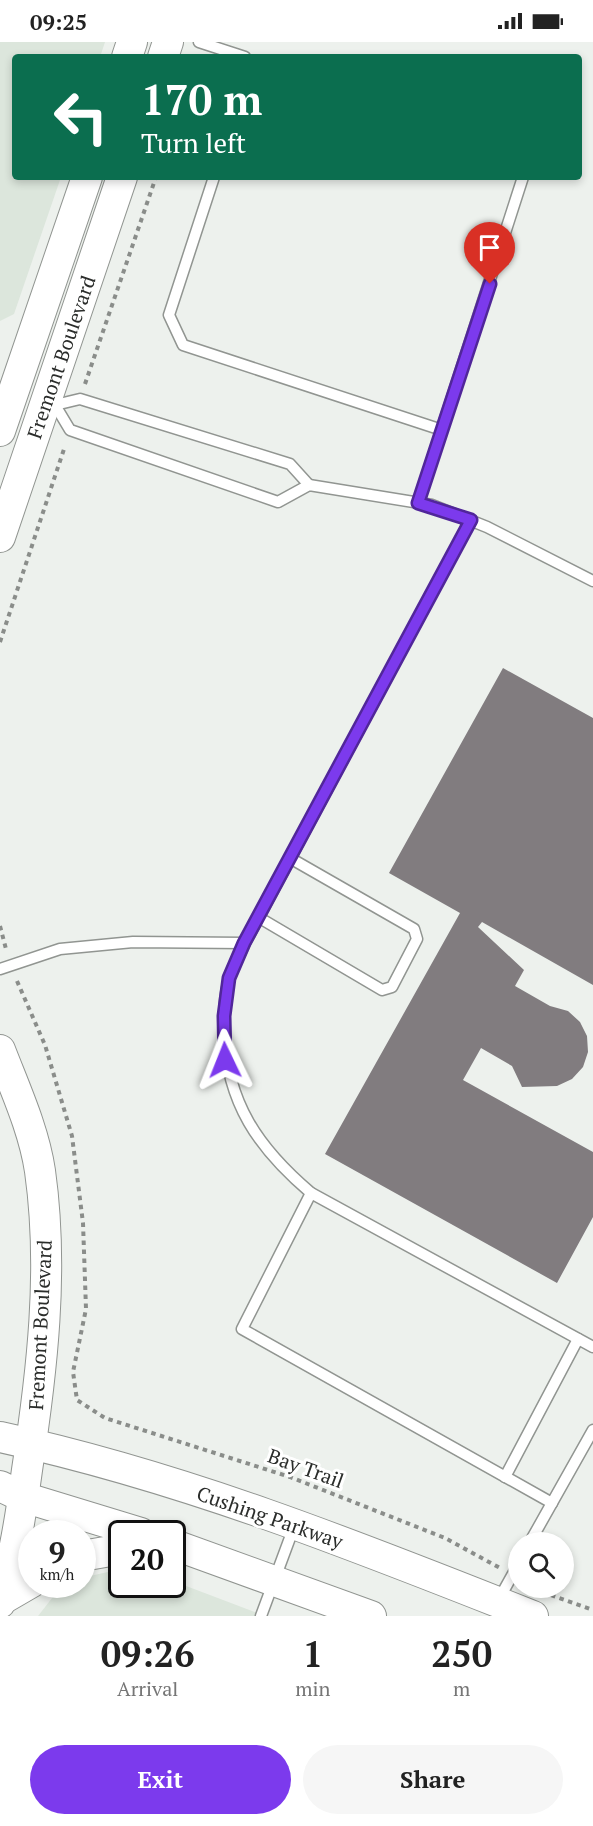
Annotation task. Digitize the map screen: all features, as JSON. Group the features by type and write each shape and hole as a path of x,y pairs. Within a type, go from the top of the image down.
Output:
{"main road":[{"name":"Fremont Boulevard","path":"0,431 86,180"},
{"name":"Fremont Boulevard","path":"0,537 51,403 121,180"},
{"name":"Fremont Boulevard","path":"0,1050 25,1116 39,1169 45,1217 45,1291 38,1398 31,1444 12,1492 1,1602"},
{"name":"Cushing Parkway","path":"0,1437 132,1472 296,1524 497,1602 540,1605"},
{"path":"12,1492 108,1523"},
{"path":"186,1549 371,1616"},
{"path":"186,1554 212,1557"},
{"path":"1,1602 18,1591"}],"lane":[{"path":"199,42 236,54"},
{"path":"213,180 169,315 183,345 441,430"},
{"path":"418,503 522,180"},
{"path":"309,485 290,464 80,399 51,403 70,430 278,502 309,485 418,503 471,520 593,581"},
{"path":"471,520 244,943 229,978 224,1016 225,1060 236,1100 256,1136 281,1168 311,1193 593,1347"},
{"path":"258,917 382,990 392,987 417,939 414,929 290,858"},
{"path":"0,969 60,949 184,940 244,943"},
{"path":"311,1193 242,1329 552,1503"},
{"path":"505,1477 578,1339"},
{"path":"536,1532 593,1430"},
{"path":"261,1616 296,1524"},
{"path":"497,1602 508,1582"}],"path":[{"name":"Bay Trail","path":"77,1400 105,1418 290,1478 445,1538 508,1573"},
{"path":"540,1605 593,1610"}],"shaded area":[{"path":"0,42 105,42 101,54 12,54 12,180 60,180 14,314 0,321"},
{"path":"108,1572 108,1598 186,1598 186,1586 265,1616 38,1616 52,1598 96,1598 96,1575"}],"building":[{"path":"503,668 593,718 593,985 482,922 478,927 524,970 515,986 550,1006 568,1011 580,1022 587,1036 588,1052 583,1067 572,1079 557,1086 522,1087 512,1066 481,1048 463,1080 593,1152 593,1217 557,1283 325,1154 460,913 389,873"}],"route":[{"path":"225,1060 224,1016 229,978 244,943 471,520 432,505 418,503 490,284"}]}
